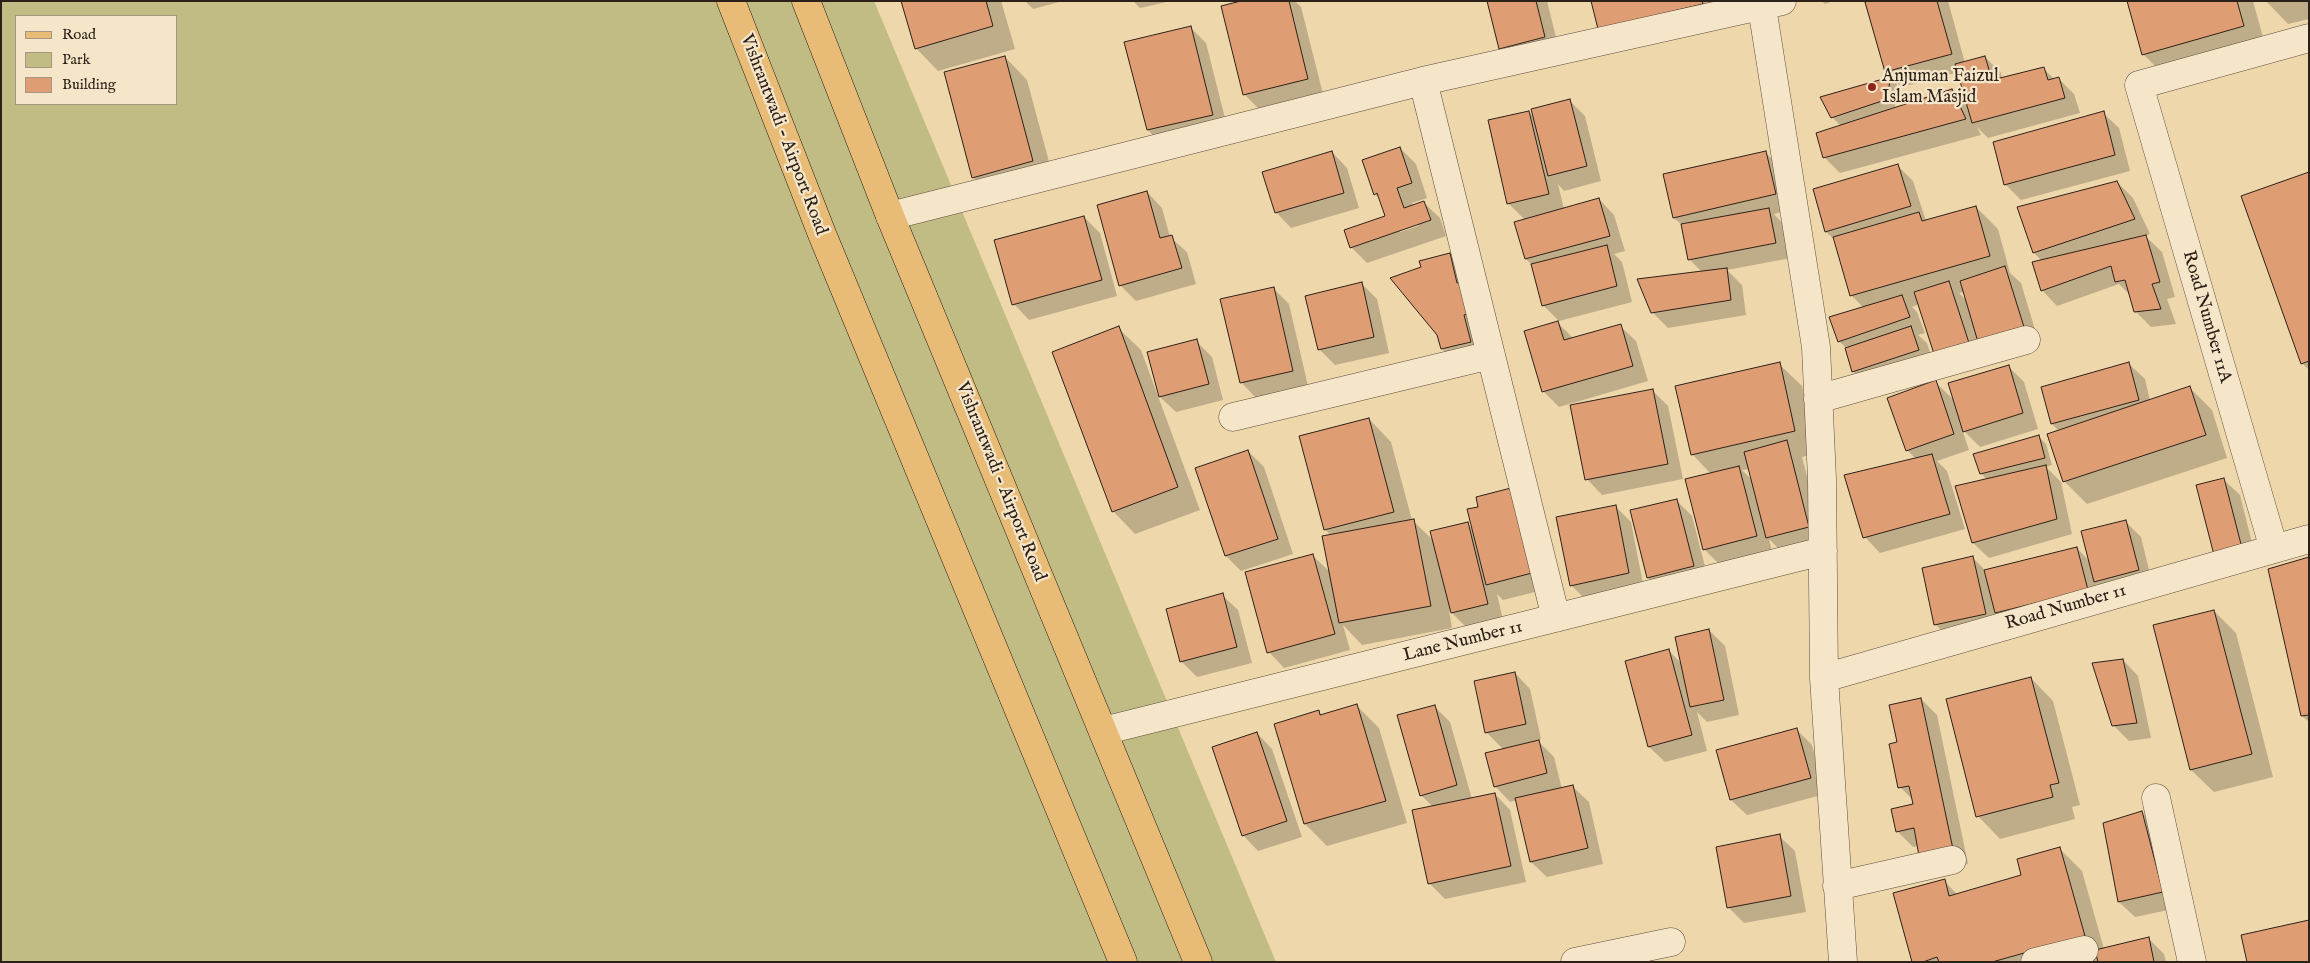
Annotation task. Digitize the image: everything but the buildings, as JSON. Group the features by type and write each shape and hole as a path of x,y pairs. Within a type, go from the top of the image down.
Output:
{"main road":[{"name":"Vishrantwadi - Airport Road","path":"731,1 826,244 1123,962"},
{"name":"Vishrantwadi - Airport Road","path":"806,1 890,216 1198,962"}],"street":[{"path":"890,216 1423,81 1768,3 1816,347 1822,479 1824,678 1842,962"},
{"name":"Road Number 11A","path":"2274,549 2139,85 2309,38"},
{"path":"1423,81 1556,618"},
{"path":"1818,399 2026,340"},
{"path":"1233,417 1491,355"},
{"name":"Road Number 11","path":"1824,678 2309,539"},
{"name":"Lane Number 11","path":"1103,731 1823,551"},
{"path":"2156,798 2192,962"},
{"path":"1837,886 1952,860"},
{"path":"1575,962 1671,942"},
{"path":"2035,962 2084,950"}],"green space":[{"path":"1,1 874,1 1276,962 1,962"}],"place":[{"name":"Anjuman Faizul Islam Masjid","path":"1872,87"}]}
